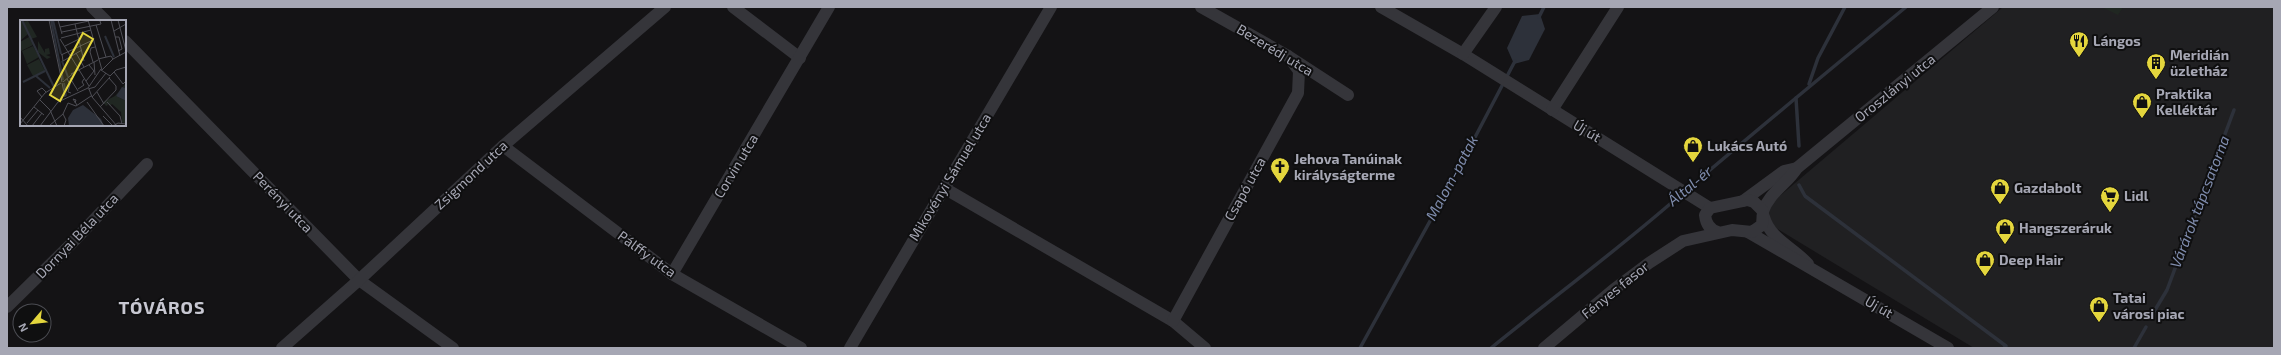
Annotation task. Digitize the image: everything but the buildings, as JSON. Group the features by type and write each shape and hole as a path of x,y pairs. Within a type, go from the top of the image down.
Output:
{"street":[{"path":"92,7 105,20"},
{"name":"Zsigmond utca","path":"282,348 359,280 502,146 665,7"},
{"path":"733,7 800,58"},
{"name":"Corvin utca","path":"672,274 829,7"},
{"name":"Mikovényi Sámuel utca","path":"850,348 1051,7"},
{"name":"Bezerédj utca","path":"1201,7 1288,56 1348,95"},
{"name":"Új út","path":"1381,7 1463,54 1506,82 1697,198 1710,208"},
{"path":"1463,54 1496,7"},
{"path":"1552,110 1618,7"},
{"name":"Oroszlányi utca","path":"1748,232 1760,228 1766,203 1791,178 1797,168 1994,7"},
{"name":"Perényi utca","path":"126,42 359,280 453,348"},
{"name":"Csapó utca","path":"1173,321 1298,93 1299,71 1288,56"},
{"name":"Pálffy utca","path":"502,146 672,274 801,348"},
{"name":"Dornyai Béla utca","path":"7,307 70,245 146,164"},
{"name":"Oroszlányi utca","path":"1743,201 1784,171 1797,168"},
{"path":"944,188 1173,321 1205,348"},
{"path":"1718,232 1711,229 1706,220 1705,215 1710,208 1743,201 1754,202 1764,214"},
{"name":"Új út","path":"1764,214 1767,227 1772,233 1798,253 1810,267"},
{"name":"Fényes fasor","path":"1544,348 1649,263 1690,238 1706,220"},
{"name":"Fényes fasor","path":"1690,238 1732,230 1748,232"},
{"name":"Új út","path":"1748,232 1792,260 1810,267 1948,348"}],"shaded area":[{"path":"2003,7 2274,7 2274,348 1974,348 1756,216"},
{"path":"2102,7 2123,7 2118,15"},
{"path":"1540,14 1545,29 1529,60 1514,64 1507,48 1522,16"}],"waterway":[{"name":"Malom-patak","path":"1539,17 1544,7"},
{"path":"1809,84 1818,58 1845,7"},
{"name":"Által-ér","path":"1491,348 1648,223 1758,129 1906,7"},
{"name":"Malom-patak","path":"1360,348 1451,183 1515,61"},
{"path":"1796,98 1799,146"},
{"name":"Várárok tápcsatorna","path":"2152,315 2167,290 2234,110"},
{"path":"1799,185 1805,196 2006,346 2004,348"},
{"name":"Várárok tápcsatorna","path":"2134,348 2146,327"}],"place":[{"name":"Lángos","path":"2079,58"},
{"name":"Meridián üzletház","path":"2156,80"},
{"name":"Praktika Kelléktár","path":"2142,119"},
{"name":"Lukács Autó","path":"1693,163"},
{"name":"Jehova Tanúinak királyságterme","path":"1280,184"},
{"name":"Gazdabolt","path":"2000,205"},
{"name":"Lidl","path":"2110,213"},
{"name":"Hangszeráruk","path":"2005,245"},
{"name":"Deep Hair","path":"1985,277"},
{"name":"Tatai városi piac","path":"2099,323"}],"district":[{"name":"TÓVÁROS","path":"162,308"}]}
